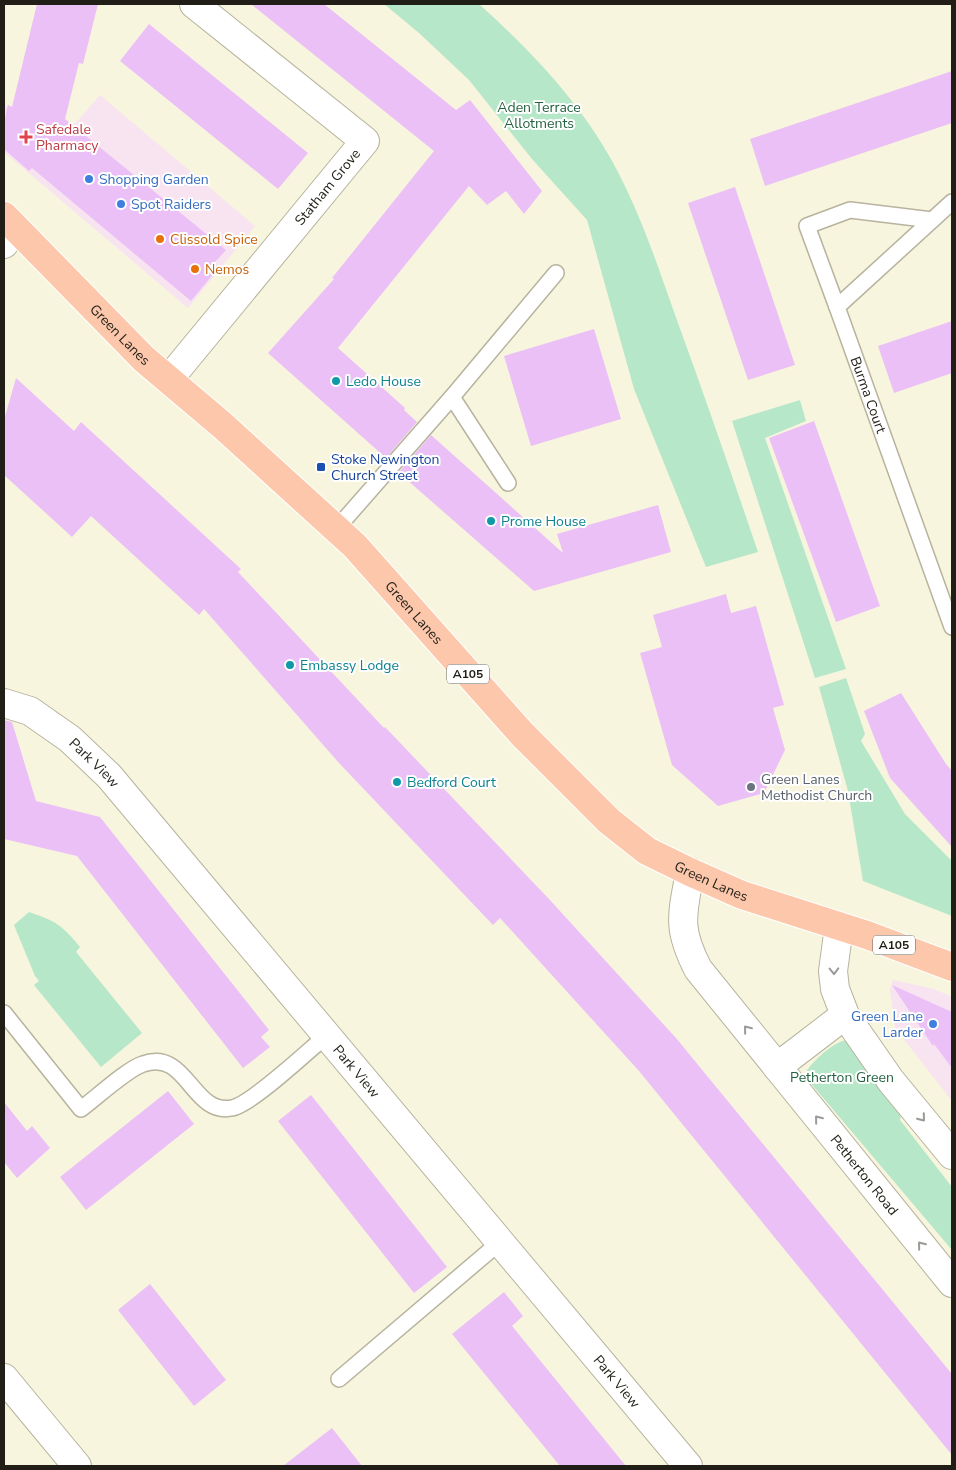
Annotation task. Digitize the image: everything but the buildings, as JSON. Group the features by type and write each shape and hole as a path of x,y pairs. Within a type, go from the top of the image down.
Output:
{"main road":[{"name":"Green Lanes","path":"8,230 144,358 336,528 380,573 413,613 522,734 608,820 647,850 742,895 867,935 952,967"}],"street":[{"name":"Statham Grove","path":"168,378 365,142 194,4"},
{"name":"Park View","path":"4,704 30,711 70,740 108,776 688,1466"},
{"name":"Petherton Road","path":"690,872 682,913 683,931 688,950 698,969 952,1283"},
{"path":"839,926 833,972 835,989 845,1015 891,1081 952,1155"},
{"path":"778,1067 845,1015"},
{"path":"4,1378 77,1466"}],"lane":[{"path":"838,307 952,202"},
{"name":"Burma Court","path":"932,220 850,210 807,226 838,307 952,628"},
{"path":"336,528 452,397 556,273"},
{"path":"452,397 508,483"},
{"path":"4,1013 81,1109 130,1070 142,1064 156,1061 169,1064 178,1070 206,1102 212,1105 231,1108 249,1100 326,1036"},
{"path":"339,1379 500,1242"}],"shaded area":[{"path":"100,95 255,226 188,308 4,152 4,114 6,105 75,124"},
{"path":"893,980 934,989 952,997 952,1101 895,1028 890,990"}],"green space":[{"name":"Aden Terrace Allotments","path":"384,4 479,4 551,76 598,137 631,199 648,240 758,552 706,567 634,389 587,220 532,159 469,80 419,33"},
{"path":"800,400 806,421 765,438 846,669 815,678 732,421"},
{"path":"846,678 865,734 861,741 905,814 952,861 952,916 863,881 848,791 819,687"},
{"path":"29,912 52,921 68,934 80,947 76,952 142,1033 101,1067 34,985 39,981 35,976 14,925"},
{"name":"Petherton Green","path":"847,1040 902,1110 900,1120 952,1187 952,1250 808,1080 806,1072 814,1062 836,1044"}],"place":[{"name":"Safedale Pharmacy","path":"26,137"},
{"name":"Shopping Garden","path":"89,179"},
{"name":"Spot Raiders","path":"121,204"},
{"name":"Clissold Spice","path":"160,239"},
{"name":"Nemos","path":"195,269"},
{"name":"Ledo House","path":"336,381"},
{"name":"Stoke Newington Church Street","path":"321,467"},
{"name":"Prome House","path":"491,521"},
{"name":"Embassy Lodge","path":"290,665"},
{"name":"Bedford Court","path":"397,782"},
{"name":"Green Lanes Methodist Church","path":"751,787"},
{"name":"Green Lane Larder","path":"933,1024"}]}
